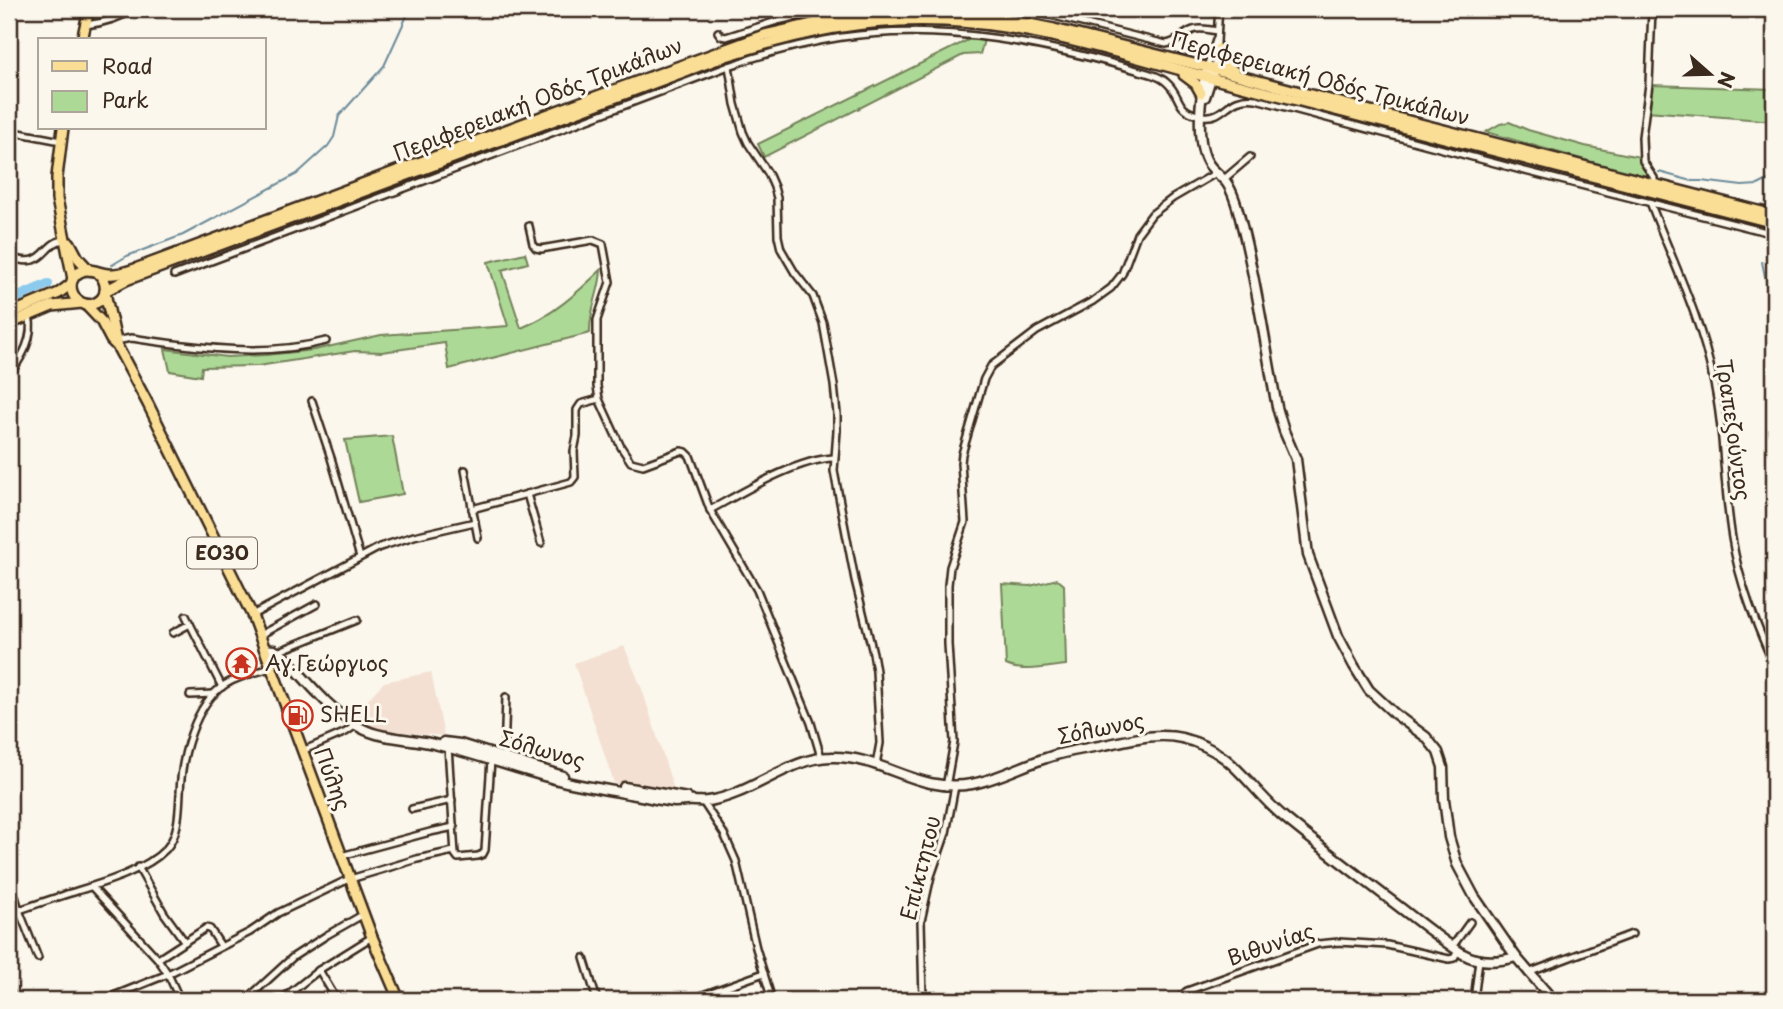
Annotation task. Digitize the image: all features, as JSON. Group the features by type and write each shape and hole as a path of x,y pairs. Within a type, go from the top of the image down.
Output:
{"main road":[{"path":"83,38 89,9"},
{"name":"Περιφερειακή Οδός Τρικάλων","path":"93,271 116,274 127,272 765,35 826,21 903,13 1000,18 1054,29 1209,73 1774,223"},
{"name":"Περιφερειακή Οδός Τρικάλων","path":"105,292 126,280 766,43 826,28 904,20 999,26 1051,36 1174,69 1246,77 1774,215"},
{"path":"1218,49 1225,65 1246,77"},
{"path":"1174,69 1192,80 1202,98"},
{"name":"ΕΟ30","path":"63,130 57,188 59,211 78,258 104,281 117,343"},
{"name":"ΕΟ30","path":"64,228 73,296 96,314 111,340 117,343"},
{"path":"9,314 60,293 80,272 93,271"},
{"path":"9,324 52,306 97,302 105,292"},
{"name":"Πύλης","path":"117,343 252,615 341,856 397,997"}],"street":[{"path":"86,25 134,9"},
{"path":"718,32 726,37 777,20 831,9"},
{"path":"1016,9 1166,44 1177,42 1186,33 1196,29 1217,34"},
{"path":"1219,9 1217,34 1202,98 1203,152 1234,198 1247,244 1277,407 1296,458 1307,549 1315,577 1341,643 1367,686 1395,714 1426,737 1440,755 1445,811 1451,845 1460,870 1479,904 1516,957 1553,1000"},
{"path":"1652,9 1649,84 1642,137 1643,161 1654,178 1654,184"},
{"path":"174,275 729,66 787,48 848,36 906,32 967,34 1048,48 1153,75 1168,83 1182,107 1201,115 1216,115 1241,98 1256,99 1774,234"},
{"path":"1209,73 1218,49 1217,34"},
{"path":"729,66 743,132 773,182 781,249 813,296 820,312 836,405 838,431 834,471 877,684 880,743 876,765"},
{"path":"9,131 61,141"},
{"path":"1223,180 1250,157"},
{"name":"Επίκτητου","path":"923,1000 920,945 923,908 946,832 954,741 948,644 948,579 965,522 962,454 986,374 995,362 1031,335 1111,288 1122,274 1138,232 1152,214 1173,198 1216,173"},
{"name":"Τραπεζούντος","path":"1650,202 1686,293 1712,370 1734,549 1750,606 1771,650 1774,665"},
{"path":"529,226 536,248 593,240 603,244 610,282 597,320 599,399 621,447 631,462 643,465 681,451 688,454 710,510 757,590 806,711 821,757"},
{"path":"9,257 21,261 35,260 54,243 65,240"},
{"path":"9,376 27,345 31,327 29,316"},
{"path":"117,343 131,338 225,350 276,349 326,341"},
{"path":"472,509 569,484 574,480 577,410 581,404 599,399"},
{"path":"313,401 360,557"},
{"path":"710,510 797,467 834,458"},
{"path":"465,470 478,538"},
{"path":"527,494 541,543"},
{"path":"252,615 392,542 475,522"},
{"path":"260,635 317,604"},
{"path":"186,616 222,687"},
{"path":"264,649 277,652 357,620"},
{"path":"173,633 190,624"},
{"name":"Σόλωνος","path":"277,652 335,709 367,731 448,747 539,775 582,785 674,802 693,800"},
{"path":"9,914 92,887 160,855 167,848 177,825 185,752 197,720 214,694 222,687 271,668"},
{"path":"190,695 214,694"},
{"path":"504,758 506,697"},
{"path":"302,751 356,725"},
{"name":"Σόλωνος","path":"423,741 460,744 586,782 703,802 715,800 821,757 857,759 917,781 951,787 987,780 1073,750 1128,740 1176,737 1214,750 1228,760 1280,814 1455,949 1467,957 1479,960"},
{"path":"448,747 456,857 478,856 485,850 491,760"},
{"path":"412,810 452,800"},
{"path":"703,802 735,857 756,948 772,1000"},
{"path":"341,856 454,827"},
{"path":"446,829 454,835"},
{"path":"112,1000 111,997 168,974 250,932 278,913 351,878 454,850"},
{"path":"138,867 164,913 185,942"},
{"path":"9,876 38,958"},
{"path":"92,887 158,959 180,1000"},
{"path":"246,1000 293,957 364,914"},
{"path":"1455,949 1470,922"},
{"path":"158,959 208,928 221,946"},
{"path":"1528,973 1632,934"},
{"path":"281,1000 319,970 372,937"},
{"name":"Βιθυνίας","path":"1181,1000 1187,991 1318,944 1387,944 1449,959 1454,958 1455,949"},
{"path":"1474,1000 1479,960 1516,957"},
{"path":"584,958 597,1000"},
{"path":"319,970 337,1000"},
{"path":"689,1000 764,973"},
{"path":"9,989 14,1000"},
{"path":"386,1000 397,997"}],"shaded area":[{"path":"624,646 642,689 674,790 614,783 574,663"},
{"path":"431,672 444,736 371,729 350,718 384,682"}],"green space":[{"path":"972,38 984,40 980,54 963,55 764,157 758,144"},
{"path":"1651,85 1774,89 1774,121 1647,111"},
{"path":"1509,122 1585,146 1640,157 1648,176 1486,132"},
{"path":"525,253 528,263 502,270 521,328 554,310 601,270 590,333 449,369 445,343 382,352 355,351 258,366 202,367 201,376 170,371 165,349 227,357 266,355 314,350 381,335 508,326 488,262"},
{"path":"392,436 403,494 359,502 345,440"},
{"path":"1057,579 1064,585 1066,665 1028,669 1006,665 1002,584 1030,586"}],"waterway":[{"path":"112,265 127,256 183,235 297,174 328,146 334,137 339,116 384,66 410,9"},
{"path":"1659,172 1692,181 1742,186 1758,185 1774,177"},
{"path":"1762,262 1774,305"},
{"path":"9,301 48,284"}],"place":[{"name":"Αγ.Γεώργιος","path":"242,664"},
{"name":"SHELL","path":"297,715"}]}
